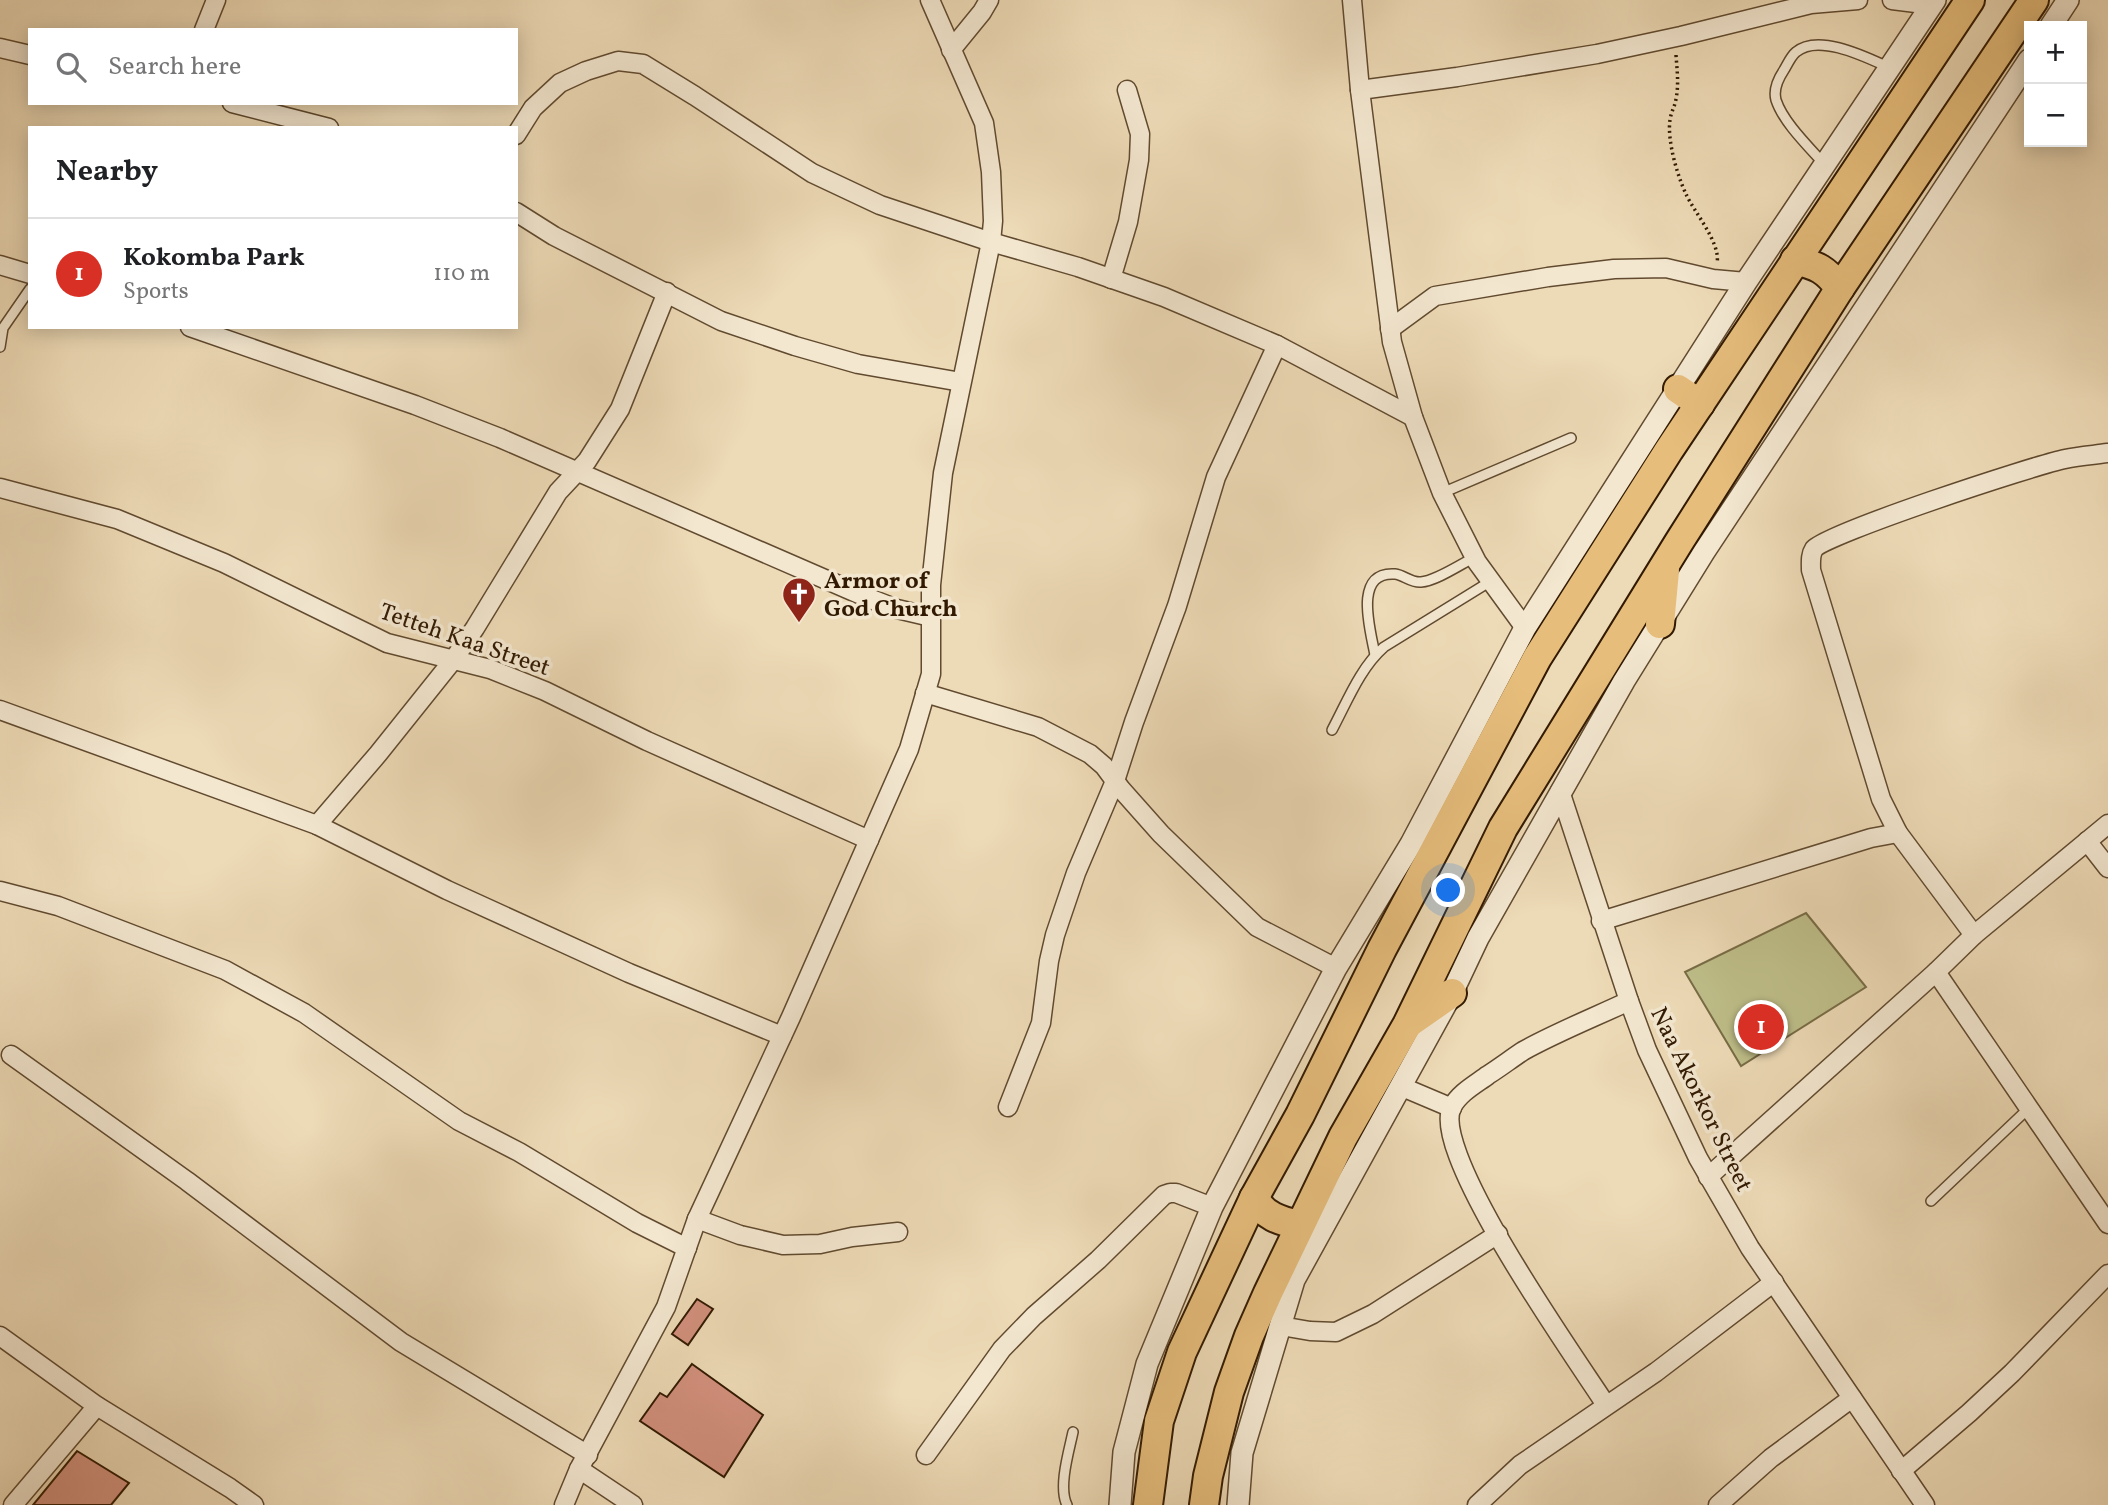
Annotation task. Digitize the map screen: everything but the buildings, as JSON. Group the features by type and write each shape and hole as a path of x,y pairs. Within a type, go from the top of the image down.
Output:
{"main road":[{"path":"1148,1505 1159,1421 1182,1352 1254,1198 1300,1115 1382,949 1536,658 1689,397 1795,260 1970,0"},
{"path":"1204,1505 1208,1476 1233,1381 1249,1336 1342,1137 1406,1024 1503,828 1840,288 2034,0"},
{"path":"1795,260 1819,267 1829,274 1840,288"},
{"path":"1660,624 1666,566"},
{"path":"1406,1024 1452,993"},
{"path":"1254,1198 1259,1208 1270,1216 1299,1225"}],"street":[{"path":"205,28 216,0"},
{"path":"564,1505 583,1462 666,1307 697,1219 782,1036 909,749 931,674 931,585 943,472 991,242 993,221 991,172 984,123 930,0"},
{"path":"951,50 989,0"},
{"path":"1352,0 1360,90 1392,342 1413,417 1442,493 1475,557 1525,628"},
{"path":"1360,90 1597,54 1811,2 1858,0"},
{"path":"1120,1505 1124,1452 1147,1364 1212,1207 1336,968 1411,844 1525,628 1689,397 1746,282 1933,3 1892,0"},
{"path":"2054,21 2068,0"},
{"path":"0,48 28,55"},
{"path":"518,132 533,108 560,83 618,61 643,64 812,173 880,205 1164,297 1276,345 1413,417"},
{"path":"1238,1505 1241,1453 1294,1280 1452,993 1478,938 1624,681 1704,552 2024,68"},
{"path":"1111,278 1128,222 1139,160 1140,134 1127,90"},
{"path":"240,105 320,126"},
{"path":"518,213 554,236 720,321 858,365 961,382"},
{"path":"0,265 28,273"},
{"path":"1390,329 1434,296 1548,276 1614,269 1665,268 1746,282"},
{"path":"317,825 454,659 558,492 587,461 620,409 667,292"},
{"path":"196,329 415,405 500,438 866,597 897,609 931,617"},
{"path":"1008,1107 1041,1023 1055,935 1076,873 1115,781 1177,606 1216,477 1276,345"},
{"path":"1974,935 1898,833 1881,799 1810,560 1813,550 1820,544 1849,531 2065,459 2108,453"},
{"name":"Tetteh Kaa Street","path":"0,488 117,519 224,563 387,643 490,669 545,691 647,741 869,840"},
{"path":"925,694 1038,727 1090,754 1104,766 1161,834 1257,927 1336,968"},
{"path":"1,711 317,825 447,890 629,973 782,1036"},
{"name":"Naa Akorkor Street","path":"1560,791 1629,1002 1653,1062 1708,1177 1750,1248 1925,1505"},
{"path":"1708,1177 1974,935 2108,824"},
{"path":"1601,921 1871,838 1898,833"},
{"path":"2087,841 2108,868"},
{"path":"0,891 58,906 225,971 304,1013 458,1121 519,1152 637,1223 687,1248"},
{"path":"1936,972 2108,1224"},
{"path":"1606,1405 1527,1285 1498,1234 1463,1169 1451,1135 1449,1120 1452,1108 1470,1087 1524,1051 1629,1002"},
{"path":"11,1055 197,1188 401,1342 583,1462 633,1505"},
{"path":"1400,1086 1452,1108"},
{"path":"926,1455 1002,1349 1164,1195 1175,1194 1212,1207"},
{"path":"697,1219 740,1235 783,1245 820,1244 898,1232"},
{"path":"1282,1325 1310,1331 1336,1332 1373,1314 1498,1234"},
{"path":"1901,1471 2012,1373 2108,1274"},
{"path":"1477,1505 1520,1465 1656,1372 1774,1282"},
{"path":"0,1336 97,1406 254,1505"},
{"path":"1718,1505 1771,1458 1852,1398"},
{"path":"13,1505 97,1406"}],"lane":[{"path":"1825,164 1804,142 1782,111 1775,98 1776,80 1796,52 1812,45 1852,51 1890,67"},
{"path":"0,347 3,328 28,292"},
{"path":"1442,493 1571,438"},
{"path":"1375,655 1367,616 1367,599 1372,584 1383,576 1397,574 1419,583 1475,557"},
{"path":"1332,730 1375,655 1491,580"},
{"path":"1931,1201 2029,1108"},
{"path":"1067,1505 1064,1499 1064,1475 1073,1432"}],"path":[{"path":"1674,37 1678,77 1669,136 1685,194 1710,236 1718,257 1713,278"}],"green space":[{"path":"1806,913 1866,987 1741,1066 1685,972"}],"place":[{"name":"Armor of God Church","path":"799,624"},
{"name":"Kokomba Park","path":"1761,1027"}]}
